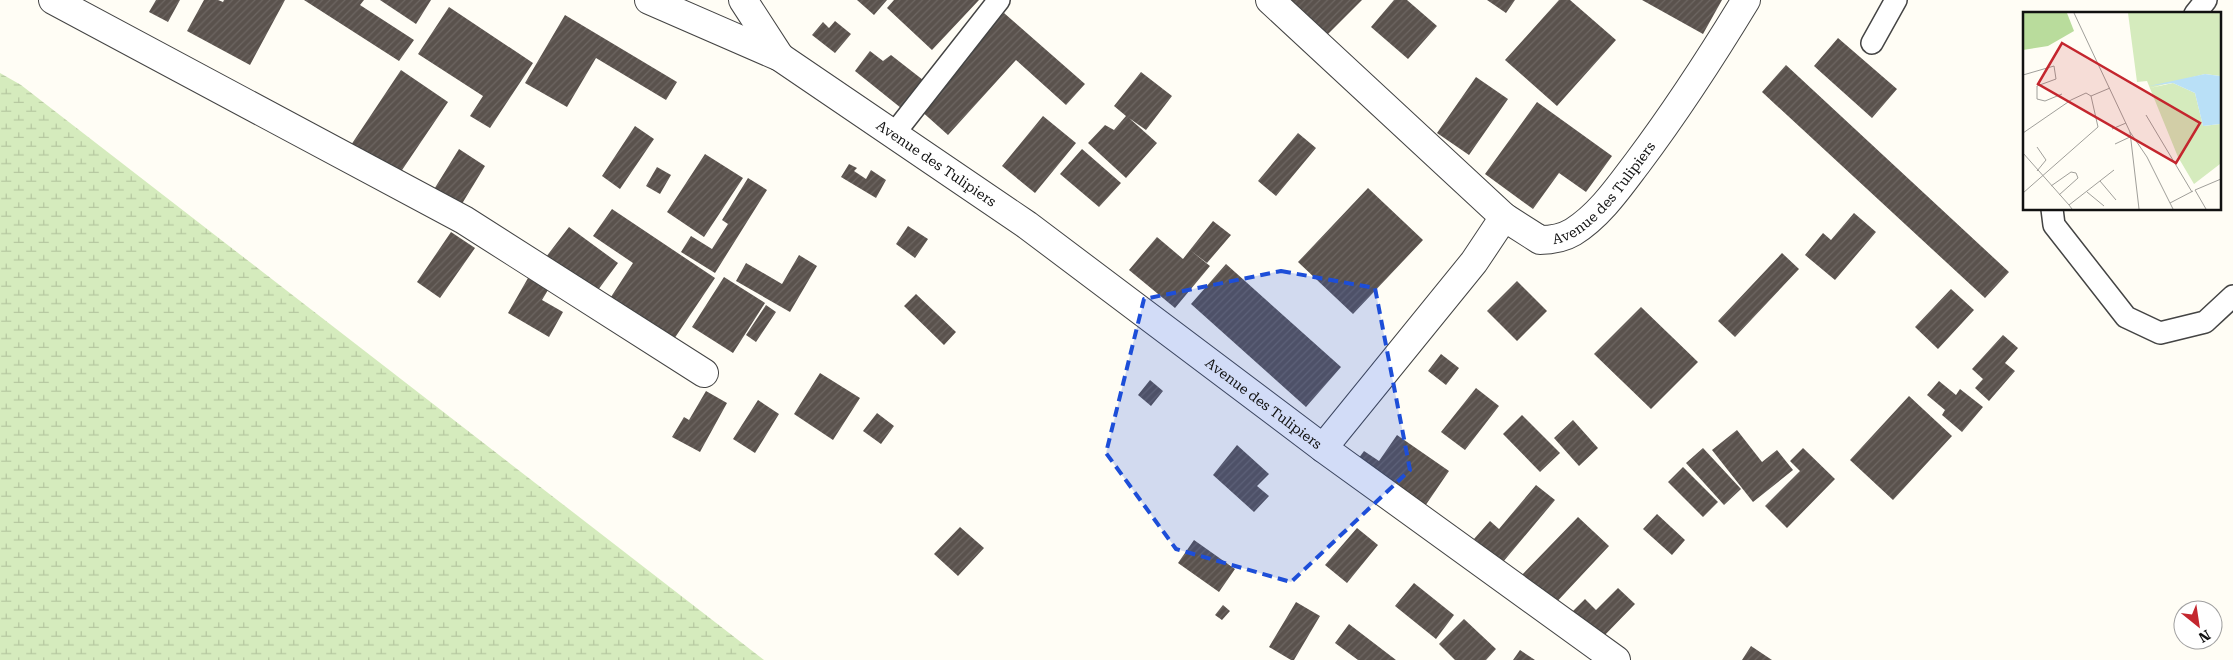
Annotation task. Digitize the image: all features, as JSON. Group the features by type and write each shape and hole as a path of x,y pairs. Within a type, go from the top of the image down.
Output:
{"street":[{"path":"53,0 464,220 704,373"},
{"name":"Avenue des Tulipiers","path":"649,0 780,57 1027,225 1323,448 1474,262 1504,217 1540,240 1562,237 1589,219 1624,182 1685,97 1746,0"},
{"path":"743,0 780,57"},
{"path":"1270,0 1504,217"},
{"path":"1323,448 1616,660"}],"lane":[{"path":"893,135 999,0"},
{"path":"1872,43 1896,0"},
{"path":"2197,12 2206,0"},
{"path":"2052,210 2054,225 2126,316 2160,333 2204,322 2233,296"}],"highlighted area":[{"path":"1281,271 1375,288 1410,470 1291,582 1176,549 1106,453 1144,299"}],"green space":[{"path":"0,73 21,85 764,660 0,660"}],"building":[{"path":"156,0 180,0 168,22 149,12"},
{"path":"204,0 223,2 224,0 285,0 250,65 187,31"},
{"path":"304,0 364,0 360,5 414,40 399,61"},
{"path":"380,0 431,0 416,24"},
{"path":"857,0 887,0 874,15"},
{"path":"894,0 979,0 932,50 887,8"},
{"path":"1289,0 1362,0 1325,37"},
{"path":"1394,0 1407,0 1437,26 1408,59 1371,27"},
{"path":"1487,0 1515,0 1506,13"},
{"path":"1559,0 1570,0 1616,40 1557,106 1505,60"},
{"path":"1642,0 1722,0 1703,34"},
{"path":"449,7 533,63 490,128 470,116 483,96 418,54"},
{"path":"1004,13 1085,84 1066,105 1016,60 948,135 919,109"},
{"path":"565,15 677,82 666,100 596,58 567,107 525,83"},
{"path":"835,21 851,34 835,53 812,35 823,22 829,28"},
{"path":"1838,38 1897,89 1872,118 1814,66"},
{"path":"870,51 883,61 891,55 923,80 901,108 855,71"},
{"path":"1786,65 2009,272 1985,298 1762,92"},
{"path":"401,70 448,102 398,176 351,145"},
{"path":"1141,72 1172,96 1146,130 1129,118 1157,143 1126,178 1088,143 1105,125 1114,130 1126,116 1114,106"},
{"path":"1476,77 1508,99 1469,155 1437,133"},
{"path":"1537,102 1612,156 1586,192 1559,173 1533,209 1485,174"},
{"path":"1043,116 1076,143 1035,193 1002,166"},
{"path":"635,126 654,139 620,189 602,176"},
{"path":"1298,133 1316,148 1276,196 1258,181"},
{"path":"459,149 485,166 460,207 433,191"},
{"path":"1082,149 1121,183 1099,207 1060,174"},
{"path":"705,154 743,178 704,237 667,212"},
{"path":"849,164 857,168 854,171 866,179 871,170 886,180 876,198 841,177"},
{"path":"657,167 671,175 660,194 646,186"},
{"path":"748,178 767,190 715,273 681,252 691,236 712,249 728,224 722,220"},
{"path":"1368,188 1423,240 1353,314 1298,262"},
{"path":"612,209 715,278 672,342 609,300 633,263 593,236"},
{"path":"1854,213 1876,232 1835,280 1805,255 1823,233 1831,240"},
{"path":"1213,221 1231,235 1207,263 1190,250"},
{"path":"908,226 928,239 915,258 896,244"},
{"path":"569,227 618,263 595,294 546,257"},
{"path":"451,232 475,248 440,298 417,282"},
{"path":"1157,237 1183,259 1190,250 1210,266 1175,308 1129,270"},
{"path":"1782,253 1799,269 1735,337 1718,321"},
{"path":"799,255 817,266 790,312 736,281 746,263 782,284"},
{"path":"1226,264 1341,367 1306,407 1191,304"},
{"path":"724,277 765,303 733,353 692,327"},
{"path":"528,278 548,290 542,300 563,312 549,337 508,313"},
{"path":"1517,281 1547,311 1517,341 1487,311"},
{"path":"1951,289 1974,310 1938,349 1915,327"},
{"path":"916,294 956,332 944,345 904,306"},
{"path":"766,305 776,312 756,342 746,335"},
{"path":"1641,307 1698,362 1651,409 1594,354"},
{"path":"2003,335 2018,348 2005,363 2015,371 1989,401 1975,388 1983,379 1972,369"},
{"path":"1441,354 1459,368 1446,385 1428,371"},
{"path":"820,373 860,398 833,440 794,414"},
{"path":"1150,380 1163,391 1151,406 1138,395"},
{"path":"1939,381 1956,395 1960,389 1983,407 1962,432 1942,415 1945,410 1927,395"},
{"path":"1476,388 1499,406 1465,450 1441,432"},
{"path":"706,391 727,403 700,452 672,437 684,417 689,420"},
{"path":"1909,396 1952,436 1893,500 1850,460"},
{"path":"758,400 779,414 755,453 733,439"},
{"path":"877,413 894,426 881,444 863,431"},
{"path":"1522,415 1560,453 1540,472 1503,434"},
{"path":"1573,420 1598,448 1579,466 1554,438"},
{"path":"1737,430 1762,462 1777,450 1793,470 1753,502 1712,450"},
{"path":"1397,435 1449,471 1423,509 1355,463 1364,451 1379,461"},
{"path":"1237,445 1269,474 1257,486 1269,496 1254,512 1213,475"},
{"path":"1703,448 1741,489 1724,505 1686,463"},
{"path":"1803,448 1835,479 1787,528 1765,506 1800,471 1790,461"},
{"path":"1683,467 1718,502 1703,517 1668,482"},
{"path":"1536,485 1555,500 1503,562 1474,539 1490,521 1499,529"},
{"path":"1657,514 1685,540 1672,555 1643,529"},
{"path":"1578,517 1609,546 1551,608 1519,578"},
{"path":"960,527 984,548 958,576 934,554"},
{"path":"1357,528 1378,545 1347,583 1325,565"},
{"path":"1194,540 1235,569 1219,592 1178,563"},
{"path":"1414,583 1454,615 1436,639 1395,606"},
{"path":"1618,588 1635,604 1601,639 1572,612 1585,599 1596,610"},
{"path":"1296,602 1320,616 1294,660 1291,660 1269,647"},
{"path":"1223,605 1230,611 1222,620 1215,615"},
{"path":"1464,619 1496,649 1486,660 1455,660 1439,644"},
{"path":"1349,624 1396,660 1358,660 1335,643"},
{"path":"1751,646 1772,660 1742,660"},
{"path":"1520,650 1535,660 1513,660"}]}
